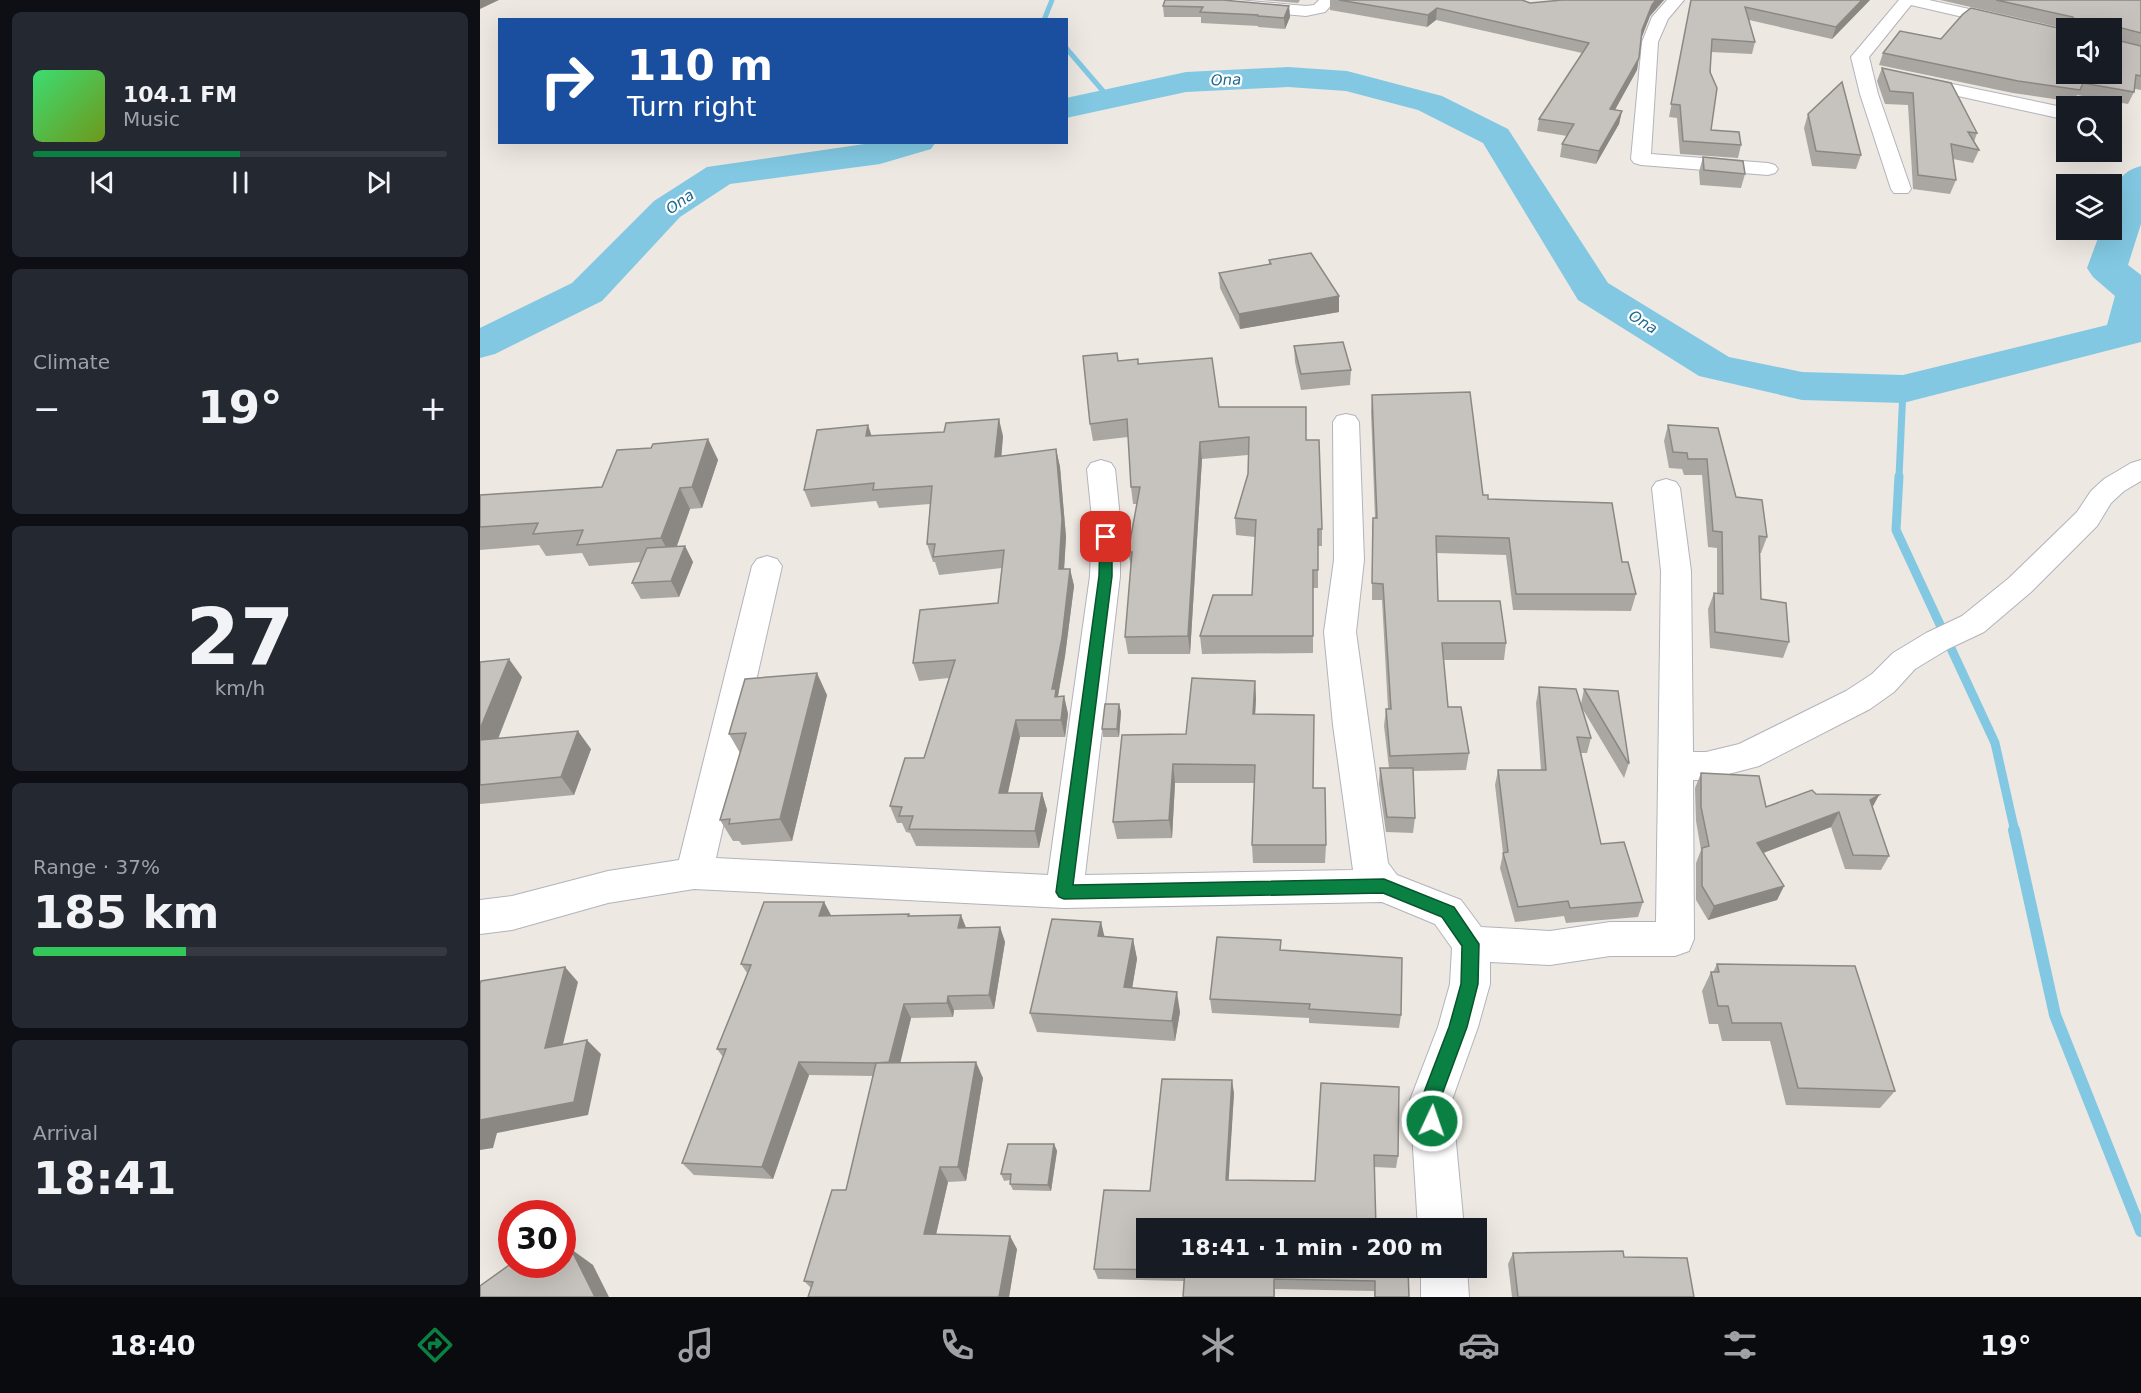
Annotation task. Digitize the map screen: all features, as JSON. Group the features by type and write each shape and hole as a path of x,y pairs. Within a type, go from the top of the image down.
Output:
{"street":[{"path":"1184,0 1306,11 1319,9 1328,0"},
{"path":"1676,0 1660,17 1650,42 1641,159 1768,169"},
{"path":"1901,189 1869,94 1860,57 1907,0 2056,34"},
{"path":"1863,70 2056,112"},
{"path":"1346,422 1349,560 1340,632 1350,725 1370,868 1384,886"},
{"path":"1064,892 1105,576 1106,518 1101,469"},
{"path":"1674,766 1706,765 1747,756 1858,700 1883,683 1904,661 1937,641 1973,624 2020,585 2087,519 2101,498 2114,485 2141,469"},
{"path":"1471,944 1550,948 1610,939 1675,939 1676,571 1666,488"},
{"path":"694,873 767,566"},
{"path":"480,917 512,913 608,887 694,873 1064,892 1384,886 1448,912 1471,944 1470,984 1458,1027 1431,1100 1440,1218"},
{"path":"1444,1278 1445,1297"}],"building":[{"path":"1165,0 1223,0 1289,6 1284,18 1200,12 1203,7 1163,6"},
{"path":"1339,0 1522,0 1530,3 1562,0 1656,0 1642,30 1639,58 1610,109 1622,111 1599,151 1562,144 1574,124 1539,119 1589,43 1437,8 1428,15"},
{"path":"1691,0 1862,0 1836,27 1745,7 1755,42 1712,39 1710,72 1717,88 1711,130 1739,132 1741,145 1683,141 1680,105 1671,104"},
{"path":"1996,0 2141,0 2141,33 2122,28 2122,18 2073,17"},
{"path":"1971,8 2056,27 2056,84 2083,84 2080,90 2018,81 1883,53 1900,31 1941,39"},
{"path":"2122,41 2141,46 2141,76 2136,75 2134,92 2089,84 2122,84"},
{"path":"1882,68 1951,83 1977,133 1968,132 1979,150 1951,144 1956,180 1918,175 1913,93 1890,91"},
{"path":"1842,82 1861,155 1816,151 1808,114"},
{"path":"1703,157 1743,161 1745,174 1704,170"},
{"path":"1311,253 1339,296 1239,314 1219,273 1271,264 1269,260"},
{"path":"1343,342 1351,370 1301,374 1294,346"},
{"path":"1117,353 1118,361 1138,359 1138,364 1212,358 1219,407 1306,407 1306,440 1319,440 1322,529 1318,529 1318,570 1313,570 1313,636 1200,636 1213,595 1252,595 1256,520 1235,518 1248,474 1249,437 1200,442 1188,636 1125,637 1132,552 1128,552 1140,487 1131,487 1127,419 1090,424 1083,356"},
{"path":"1470,392 1483,495 1488,495 1488,499 1612,503 1622,562 1628,562 1636,594 1516,594 1509,538 1436,536 1438,601 1500,601 1506,643 1442,643 1448,707 1461,707 1469,753 1390,756 1386,709 1391,709 1383,584 1372,583 1373,518 1377,518 1372,395"},
{"path":"999,419 995,457 1056,449 1062,519 1059,569 1070,569 1062,638 1052,689 1056,689 1055,697 1064,696 1061,720 1016,720 999,793 1042,793 1035,831 909,829 913,816 899,816 902,807 890,806 905,758 924,758 955,660 913,663 920,610 998,603 1004,550 933,557 935,544 927,544 932,486 873,490 874,483 804,490 817,430 868,425 866,436 944,432 946,423"},
{"path":"1668,425 1718,428 1736,497 1762,500 1767,537 1759,536 1761,599 1786,603 1789,642 1715,632 1714,593 1723,594 1722,532 1713,531 1707,459 1688,459 1687,453 1673,452"},
{"path":"708,439 692,487 680,488 661,538 577,545 583,530 533,534 538,523 480,527 480,495 602,487 617,450 651,448 653,444"},
{"path":"685,546 671,581 632,583 647,548"},
{"path":"509,659 480,729 480,662"},
{"path":"817,673 780,819 729,824 730,819 720,820 746,733 729,734 745,679"},
{"path":"1192,678 1255,681 1253,714 1314,715 1313,788 1325,788 1326,845 1252,845 1255,765 1173,764 1169,820 1113,822 1122,735 1186,734"},
{"path":"1539,687 1576,689 1591,738 1577,737 1601,844 1624,842 1643,902 1570,908 1568,901 1518,907 1503,853 1508,852 1498,770 1546,770"},
{"path":"1584,689 1618,691 1629,763 1628,763"},
{"path":"1105,704 1119,704 1117,729 1102,729"},
{"path":"578,731 561,777 480,785 480,740"},
{"path":"1380,768 1413,768 1415,818 1387,817"},
{"path":"1701,773 1759,776 1766,807 1812,790 1816,794 1879,795 1870,800 1889,856 1853,855 1839,812 1757,843 1784,886 1714,906 1702,886 1702,848 1709,846 1701,807"},
{"path":"764,902 824,902 819,916 961,915 958,928 1000,927 989,995 948,996 947,1003 904,1004 889,1062 799,1062 762,1167 682,1163 726,1049 717,1049 751,965 741,964"},
{"path":"1052,919 1101,922 1098,936 1133,939 1124,987 1177,992 1172,1021 1030,1013"},
{"path":"1217,937 1281,940 1280,950 1402,958 1401,1015 1309,1009 1310,1004 1210,999"},
{"path":"1717,964 1855,966 1895,1091 1798,1088 1781,1023 1732,1023 1728,1006 1718,1006 1711,972 1719,972"},
{"path":"565,967 545,1048 587,1040 574,1102 481,1120 480,1124 481,981"},
{"path":"976,1062 958,1167 940,1167 924,1234 1010,1236 999,1297 808,1297 813,1282 804,1281 832,1190 846,1190 876,1063"},
{"path":"1162,1079 1232,1080 1226,1180 1315,1181 1321,1083 1399,1087 1398,1156 1374,1155 1376,1218 1136,1218 1136,1269 1094,1269 1104,1190 1150,1191"},
{"path":"1008,1144 1054,1144 1048,1185 1010,1184 1011,1174 1001,1174"},
{"path":"1623,1251 1624,1257 1687,1258 1694,1297 1518,1297 1513,1253"},
{"path":"576,1259 595,1297 480,1297 480,1286 498,1273 498,1278 576,1278"},
{"path":"1184,1278 1408,1278 1409,1297 1375,1297 1375,1281 1274,1279 1274,1297 1183,1297"}],"waterway":[{"path":"1045,18 1052,0"},
{"path":"1068,50 1109,98"},
{"name":"Ona","path":"1068,108 1186,82 1288,77 1347,81 1430,103 1496,136 1593,291 1715,367 1802,386 1903,389 2126,333 2137,293 2107,268 2135,185 2141,177"},
{"name":"Ona","path":"480,345 587,292 667,209 720,175 880,153 912,144"},
{"path":"1899,477 1903,389"},
{"path":"1899,476 1896,530 1995,743 2015,832"},
{"path":"2014,830 2055,1015 2141,1231"}],"route":[{"path":"1106,537 1105,576 1064,892 1384,886 1448,912 1471,944 1470,984 1458,1027 1431,1100 1432,1121"}]}
